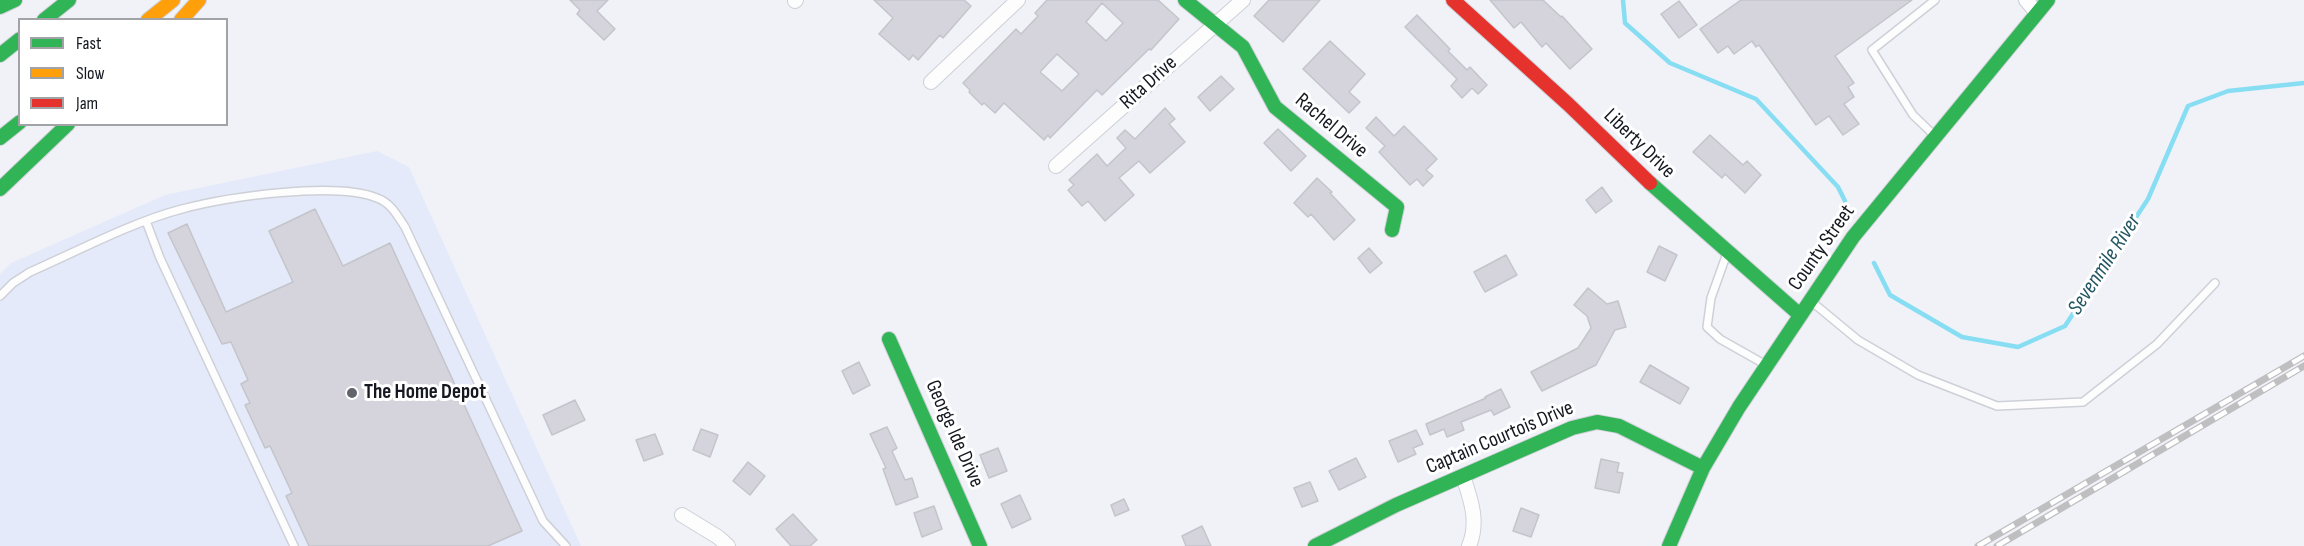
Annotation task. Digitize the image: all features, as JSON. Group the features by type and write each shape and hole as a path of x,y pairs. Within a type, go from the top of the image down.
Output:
{"main road":[{"path":"0,7 15,0"},
{"path":"47,18 69,0"},
{"path":"150,18 173,0"},
{"path":"183,18 199,0"},
{"name":"Rachel Drive","path":"1185,0 1243,47 1275,106 1397,207 1392,230"},
{"name":"Liberty Drive","path":"1453,0 1568,104 1666,199 1800,315"},
{"name":"County Street","path":"1669,546 1703,468 1766,365 1858,231 2048,0"},
{"path":"0,55 18,41"},
{"path":"0,138 18,124"},
{"path":"0,189 66,126"},
{"name":"George Ide Drive","path":"889,339 980,546"},
{"name":"Captain Courtois Drive","path":"1315,546 1396,506 1572,428 1597,422 1619,426 1703,468"}],"street":[{"path":"932,82 1018,0"},
{"name":"Rita Drive","path":"1056,166 1243,0"},
{"path":"2026,0 2037,13"},
{"path":"1463,476 1475,516 1474,535 1469,546"},
{"path":"682,515 718,537 728,546"}],"lane":[{"path":"1935,0 1872,50 1912,115 1935,136"},
{"path":"0,296 13,283 30,272 146,221 183,208 309,190 341,191 378,198 390,206 405,227 543,521 566,546"},
{"path":"146,221 160,258 294,546"},
{"path":"1727,252 1711,298 1707,327 1720,339 1766,365"},
{"path":"1810,301 1858,340 1918,375 1997,406 2082,402 2157,344 2215,283"}],"shaded area":[{"path":"377,151 409,167 581,546 0,546 0,274 11,263 165,195"}],"building":[{"path":"570,0 608,0 597,11 615,29 604,40 577,14 580,10"},
{"path":"874,0 964,0 971,6 943,38 940,35 918,60 913,55 909,60 879,34 893,18"},
{"path":"1047,0 1158,0 1179,19 1151,50 1149,49 1102,95 1097,90 1050,138 1048,135 1044,140 1004,103 995,113 984,103 982,105 963,83 1016,29 1021,34 1038,16 1035,13","holes":["1102,3 1123,23 1106,41 1086,22","1057,54 1079,74 1062,91 1040,72"]},
{"path":"1269,0 1320,0 1283,42 1254,16"},
{"path":"1490,0 1543,0 1562,16 1592,49 1570,69 1546,43 1542,47 1521,22 1514,28"},
{"path":"1741,0 1912,0 1835,56 1854,83 1848,87 1854,97 1844,104 1859,124 1843,135 1829,116 1816,125 1759,45 1756,47 1752,41 1734,54 1728,46 1718,53 1700,29"},
{"path":"1679,1 1697,25 1679,38 1661,14"},
{"path":"1417,15 1467,70 1470,67 1487,85 1478,94 1472,88 1462,98 1451,86 1457,79 1405,27"},
{"path":"1330,41 1365,74 1349,92 1360,102 1349,113 1303,69"},
{"path":"1221,76 1234,89 1210,111 1198,97"},
{"path":"1165,108 1175,119 1169,124 1185,142 1150,173 1139,161 1119,178 1134,195 1105,221 1088,201 1082,206 1068,190 1074,185 1069,180 1097,154 1107,166 1126,148 1117,138 1125,130 1135,139"},
{"path":"1376,117 1394,136 1404,126 1437,159 1426,170 1433,176 1423,186 1417,179 1410,185 1379,152 1385,146 1366,128"},
{"path":"1278,129 1306,156 1291,171 1264,143"},
{"path":"1710,135 1743,165 1747,161 1761,175 1745,193 1725,174 1722,178 1693,152"},
{"path":"1317,178 1355,220 1334,240 1311,214 1308,217 1294,203"},
{"path":"1602,187 1612,201 1596,213 1586,200"},
{"name":"The Home Depot","path":"315,209 343,266 390,243 522,531 488,546 309,546 286,496 292,493 270,446 265,448 245,405 250,403 241,384 248,380 231,342 222,344 168,233 187,224 226,312 293,282 269,231"},
{"path":"1659,246 1677,255 1665,281 1647,272"},
{"path":"1369,248 1382,263 1370,273 1358,258"},
{"path":"1506,255 1517,275 1485,292 1474,272"},
{"path":"1588,288 1607,304 1618,301 1626,327 1615,330 1596,365 1542,391 1531,372 1578,348 1591,328 1587,316 1574,305"},
{"path":"859,362 870,385 853,394 842,371"},
{"path":"1650,365 1689,388 1680,404 1640,382"},
{"path":"1501,389 1510,407 1494,415 1491,410 1461,422 1464,430 1447,437 1444,429 1430,435 1426,424 1486,398"},
{"path":"575,400 585,420 552,435 543,415"},
{"path":"887,427 897,448 892,451 905,480 912,478 918,497 896,505 883,469 886,468 870,434"},
{"path":"701,429 718,435 710,457 693,450"},
{"path":"1416,430 1423,444 1413,448 1416,454 1398,462 1389,441"},
{"path":"655,434 663,454 644,461 636,440"},
{"path":"998,448 1007,471 989,478 980,455"},
{"path":"1356,458 1366,477 1339,490 1329,471"},
{"path":"1601,459 1619,463 1617,472 1623,473 1619,493 1595,488"},
{"path":"748,462 765,476 750,495 733,481"},
{"path":"1310,482 1318,501 1302,507 1294,488"},
{"path":"1020,495 1031,519 1012,528 1001,504"},
{"path":"1124,499 1129,510 1115,516 1111,505"},
{"path":"934,506 942,529 922,537 914,513"},
{"path":"1521,508 1539,515 1531,537 1513,531"},
{"path":"793,514 817,540 810,546 791,546 776,529"},
{"path":"1202,526 1211,546 1186,546 1182,536"}],"waterway":[{"name":"Sevenmile River","path":"1623,0 1625,23 1670,63 1756,99 1838,187 1845,201"},
{"name":"Sevenmile River","path":"1874,263 1890,295 1962,337 2018,347 2065,326 2148,199 2188,106 2228,91 2304,83"}],"railway":[{"path":"1978,546 2304,356"},
{"path":"1997,546 2304,366"}],"traffic: fast":[{"path":"0,7 15,0"},
{"path":"46,18 69,0"},
{"path":"1185,0 1243,47 1275,107 1397,207 1392,230"},
{"path":"1669,546 1703,468 1739,407 1853,237 2048,0"},
{"path":"0,55 18,41"},
{"path":"0,138 18,124"},
{"path":"0,189 66,126"},
{"path":"1650,183 1800,315"},
{"path":"889,339 980,546"},
{"path":"1315,546 1396,505 1572,428 1597,422 1619,426 1703,468"}],"traffic: slow":[{"path":"150,18 173,0"},
{"path":"183,18 199,0"}],"traffic: jam":[{"path":"1453,0 1568,104 1650,183"}],"place":[{"name":"The Home Depot","path":"352,393"}]}
